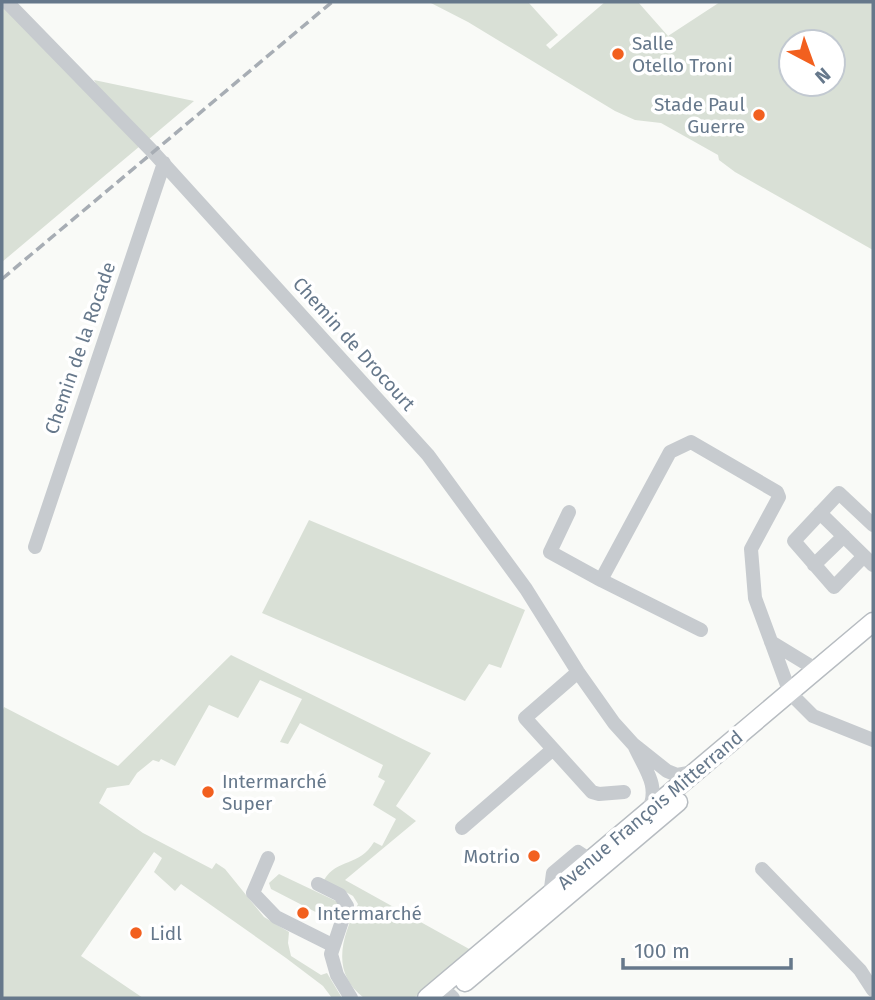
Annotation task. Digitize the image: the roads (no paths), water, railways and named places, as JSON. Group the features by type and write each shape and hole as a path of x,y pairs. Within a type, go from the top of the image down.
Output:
{"main road":[{"name":"Avenue François Mitterrand","path":"446,997 655,813 793,697 817,670 873,622"},
{"name":"Avenue François Mitterrand","path":"427,998 619,835 655,813 673,791 694,772 873,638"}],"street":[{"name":"Chemin de Drocourt","path":"7,2 164,163 428,455 526,589 578,672 633,744 653,783"},
{"name":"Chemin de la Rocade","path":"35,547 164,163"},
{"path":"601,580 670,452 691,442 777,492 779,497 751,548 755,598 771,642 793,697 813,716 873,740"},
{"path":"820,513 869,560 834,587 794,541 820,513 839,493 873,526"},
{"path":"569,512 550,552 701,630"},
{"path":"814,565 844,536"},
{"path":"771,642 817,670"},
{"path":"578,672 526,718 592,792 624,792"},
{"name":"Chemin de Drocourt","path":"633,744 667,771"},
{"path":"462,828 552,750"},
{"path":"667,771 677,775 694,772"},
{"path":"667,771 673,791"},
{"path":"655,813 653,783 673,791"},
{"path":"446,997 614,848 619,835"},
{"path":"268,858 253,893 276,917 332,945"},
{"path":"762,869 860,970 873,990"},
{"path":"318,884 340,895 347,906 332,945 331,961 351,998"}],"railway":[{"path":"2,279 332,2"}],"place":[{"name":"Salle Otello Troni","path":"618,54"},
{"name":"Stade Paul Guerre","path":"759,115"},
{"name":"Intermarché Super","path":"208,792"},
{"name":"Motrio","path":"534,856"},
{"name":"Intermarché","path":"303,913"},
{"name":"Lidl","path":"136,933"}]}
